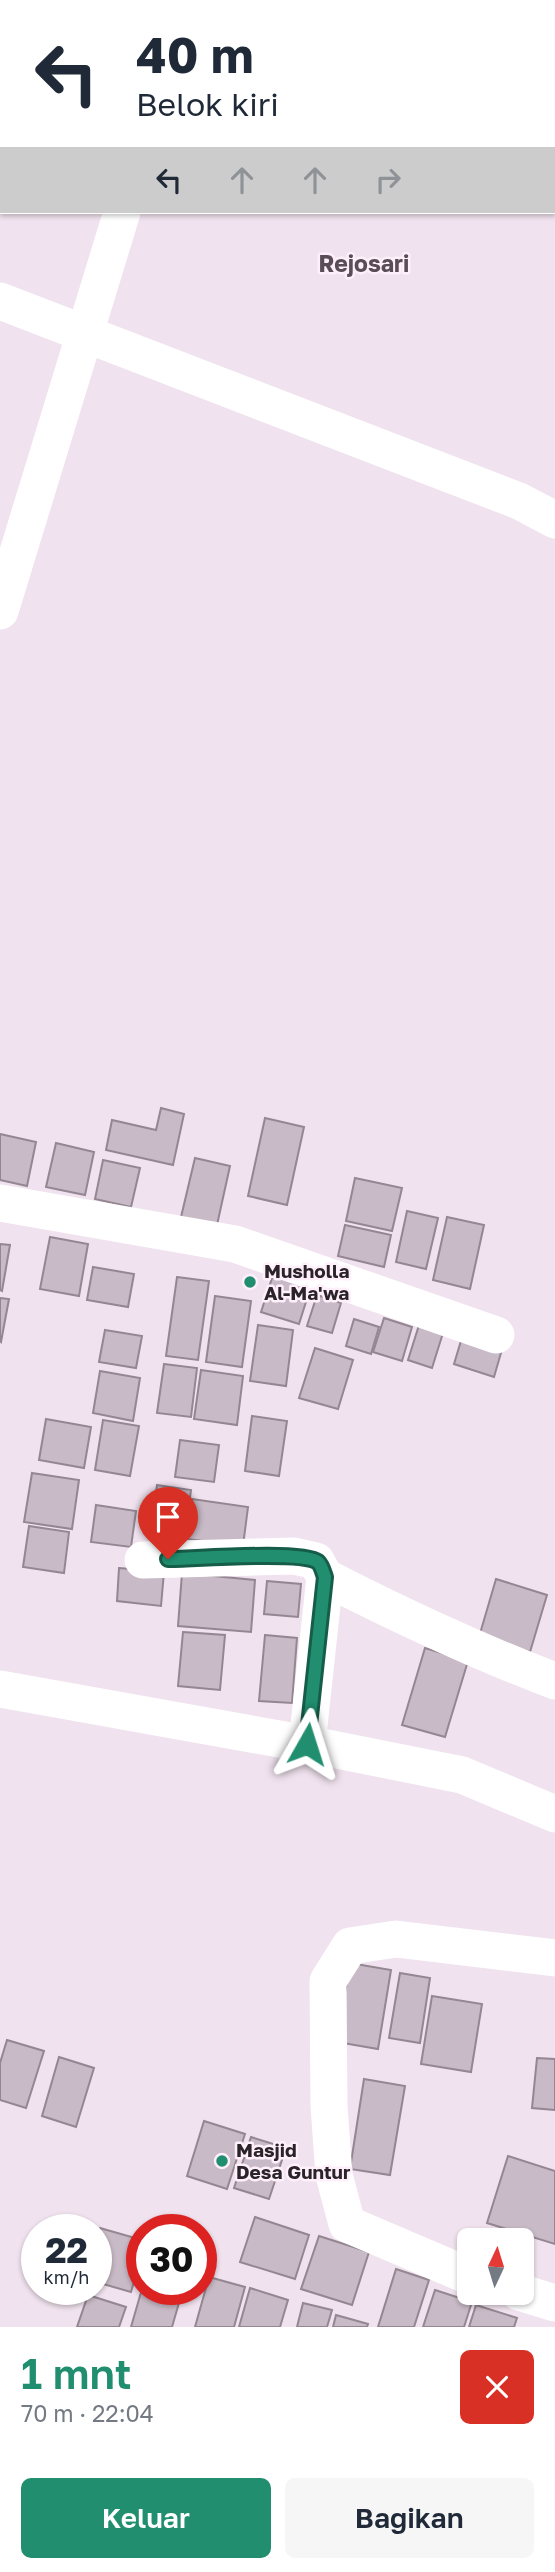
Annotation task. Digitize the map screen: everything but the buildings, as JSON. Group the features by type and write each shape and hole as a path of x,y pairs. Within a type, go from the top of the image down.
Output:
{"street":[{"path":"0,611 121,214"},
{"path":"0,301 519,501 555,520"},
{"path":"0,1203 234,1244 496,1335"},
{"path":"143,1560 294,1556 316,1561 325,1577 440,1635 555,1681"},
{"path":"307,1744 325,1577"},
{"path":"0,1689 307,1744 462,1775 555,1814"},
{"path":"457,2271 347,2224 334,2175 328,1981 350,1946 396,1939 555,1958"}],"place":[{"name":"Musholla Al-Ma'wa","path":"250,1282"},
{"name":"Masjid Desa Guntur","path":"222,2161"}],"district":[{"name":"Rejosari","path":"364,264"}],"route":[{"path":"168,1559 294,1556 316,1561 322,1567 325,1577 307,1744"}]}
